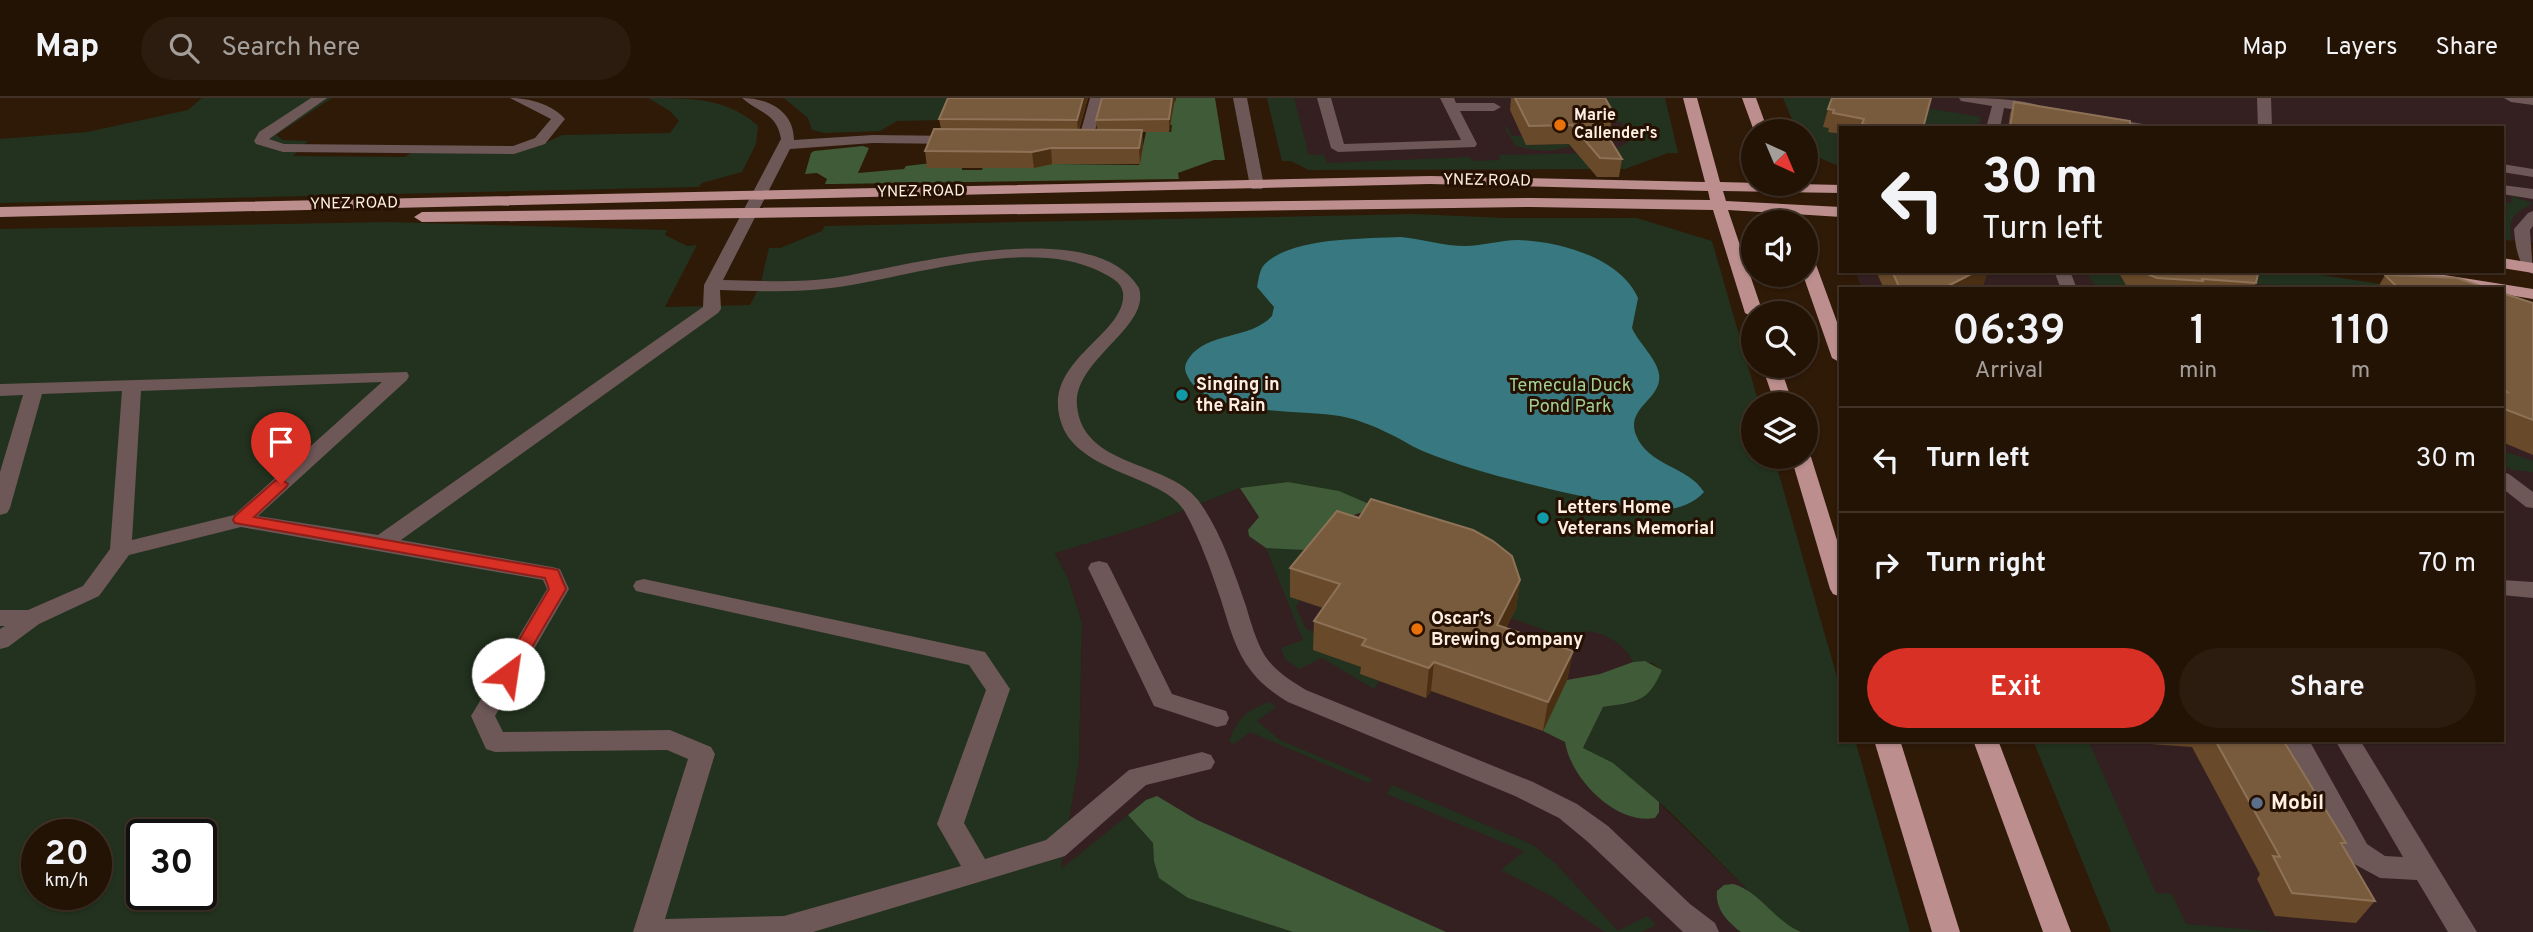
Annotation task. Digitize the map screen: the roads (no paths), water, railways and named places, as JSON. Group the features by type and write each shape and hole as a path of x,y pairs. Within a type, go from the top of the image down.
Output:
{"main road":[{"path":"1690,98 1719,205 1750,301"},
{"path":"1749,98 1757,119"},
{"name":"YNEZ ROAD","path":"0,212 1257,186 1430,180 1741,185"},
{"path":"1032,211 1075,202 1220,198 1250,194 1257,186"},
{"name":"YNEZ ROAD","path":"1818,187 1839,189"},
{"name":"YNEZ ROAD","path":"0,224 391,217 747,216 1496,203 1719,205 1754,210"},
{"name":"YNEZ ROAD","path":"1818,213 1839,212"},
{"path":"2504,263 2533,268"},
{"path":"2400,273 2488,287"},
{"path":"1816,287 1839,352"},
{"path":"2504,289 2533,294"},
{"path":"1805,469 1839,582"},
{"path":"1888,742 1946,932"},
{"path":"1985,742 2057,932"}],"street":[{"path":"320,98 264,135 261,141 283,148 514,150 540,141 558,120 554,115 517,98"},
{"path":"382,543 712,309 712,285 787,142 783,120 765,104 749,98"},
{"path":"1086,138 1097,98"},
{"path":"1240,98 1257,186"},
{"path":"1324,98 1338,148 1470,144 1449,103"},
{"path":"1966,98 2052,112"},
{"path":"2264,98 2265,126"},
{"path":"2511,98 2533,101"},
{"path":"1449,103 1494,107"},
{"path":"1993,126 1999,103"},
{"path":"2091,119 2131,126"},
{"path":"787,142 970,140"},
{"path":"2504,168 2533,173"},
{"path":"2504,188 2533,194"},
{"path":"2533,216 2522,229 2524,249 2533,268"},
{"path":"712,285 792,287 831,283 905,268 999,254 1068,257 1113,270 1131,288 1133,297 1129,309 1112,332 1090,351 1075,375 1068,401 1072,427 1094,451 1130,470 1168,485 1193,507 1216,554 1244,636 1258,664 1276,683 1297,696 1524,789 1567,811 1598,834 1679,913 1705,932"},
{"path":"0,390 400,376 241,520"},
{"path":"0,640 31,618 91,590 121,550 132,385"},
{"path":"0,508 34,388"},
{"path":"2504,480 2533,502"},
{"path":"121,550 241,520 552,573 558,589 482,716 495,742 670,740 702,754 647,932 784,928 979,872 1055,848 1138,777 1202,761"},
{"path":"1099,568 1163,701 1217,718"},
{"path":"644,586 977,658 998,689 950,824 979,872"},
{"path":"2504,587 2533,590"},
{"path":"0,618 31,618"},
{"path":"2297,742 2357,852 2380,867 2424,869"},
{"path":"2348,742 2463,932"}],"water":[{"path":"1401,237 1457,246 1534,241 1587,254 1618,272 1630,284 1638,298 1632,328 1659,374 1656,390 1636,417 1636,435 1649,453 1688,476 1704,492 1693,501 1673,509 1632,509 1466,467 1421,450 1378,428 1348,418 1232,404 1213,398 1198,389 1188,377 1186,363 1197,349 1218,339 1252,329 1272,316 1274,307 1257,287 1261,270 1267,262 1295,248 1312,244"}],"place":[{"name":"Marie Callender's","path":"1560,125"},
{"name":"Singing in the Rain","path":"1182,395"},
{"name":"Letters Home Veterans Memorial","path":"1543,518"},
{"name":"Oscar’s Brewing Company","path":"1417,629"},
{"name":"Mobil","path":"2257,803"}],"park label":[{"name":"Temecula Duck Pond Park","path":"1570,396"}]}
